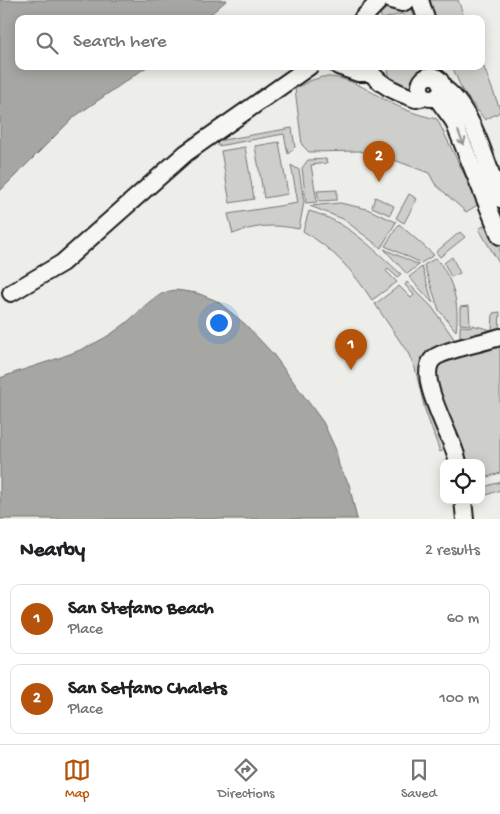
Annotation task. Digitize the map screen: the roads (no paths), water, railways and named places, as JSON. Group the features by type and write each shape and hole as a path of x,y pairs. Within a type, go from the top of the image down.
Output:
{"street":[{"path":"366,15 380,0"},
{"path":"391,0 402,3 408,0"},
{"path":"420,0 425,15"},
{"path":"11,293 62,263 186,153 304,70"},
{"path":"349,70 358,73 366,70"},
{"path":"369,70 387,86 419,100 436,85"},
{"path":"436,85 456,98 466,112 500,199"},
{"path":"436,85 453,120 500,236"},
{"path":"457,459 456,450 443,424 427,375 428,365 437,355 500,337"},
{"path":"463,504 465,519"}],"place":[{"name":"San Setfano Chalets","path":"379,182"},
{"name":"San Stefano Beach","path":"351,370"}]}
